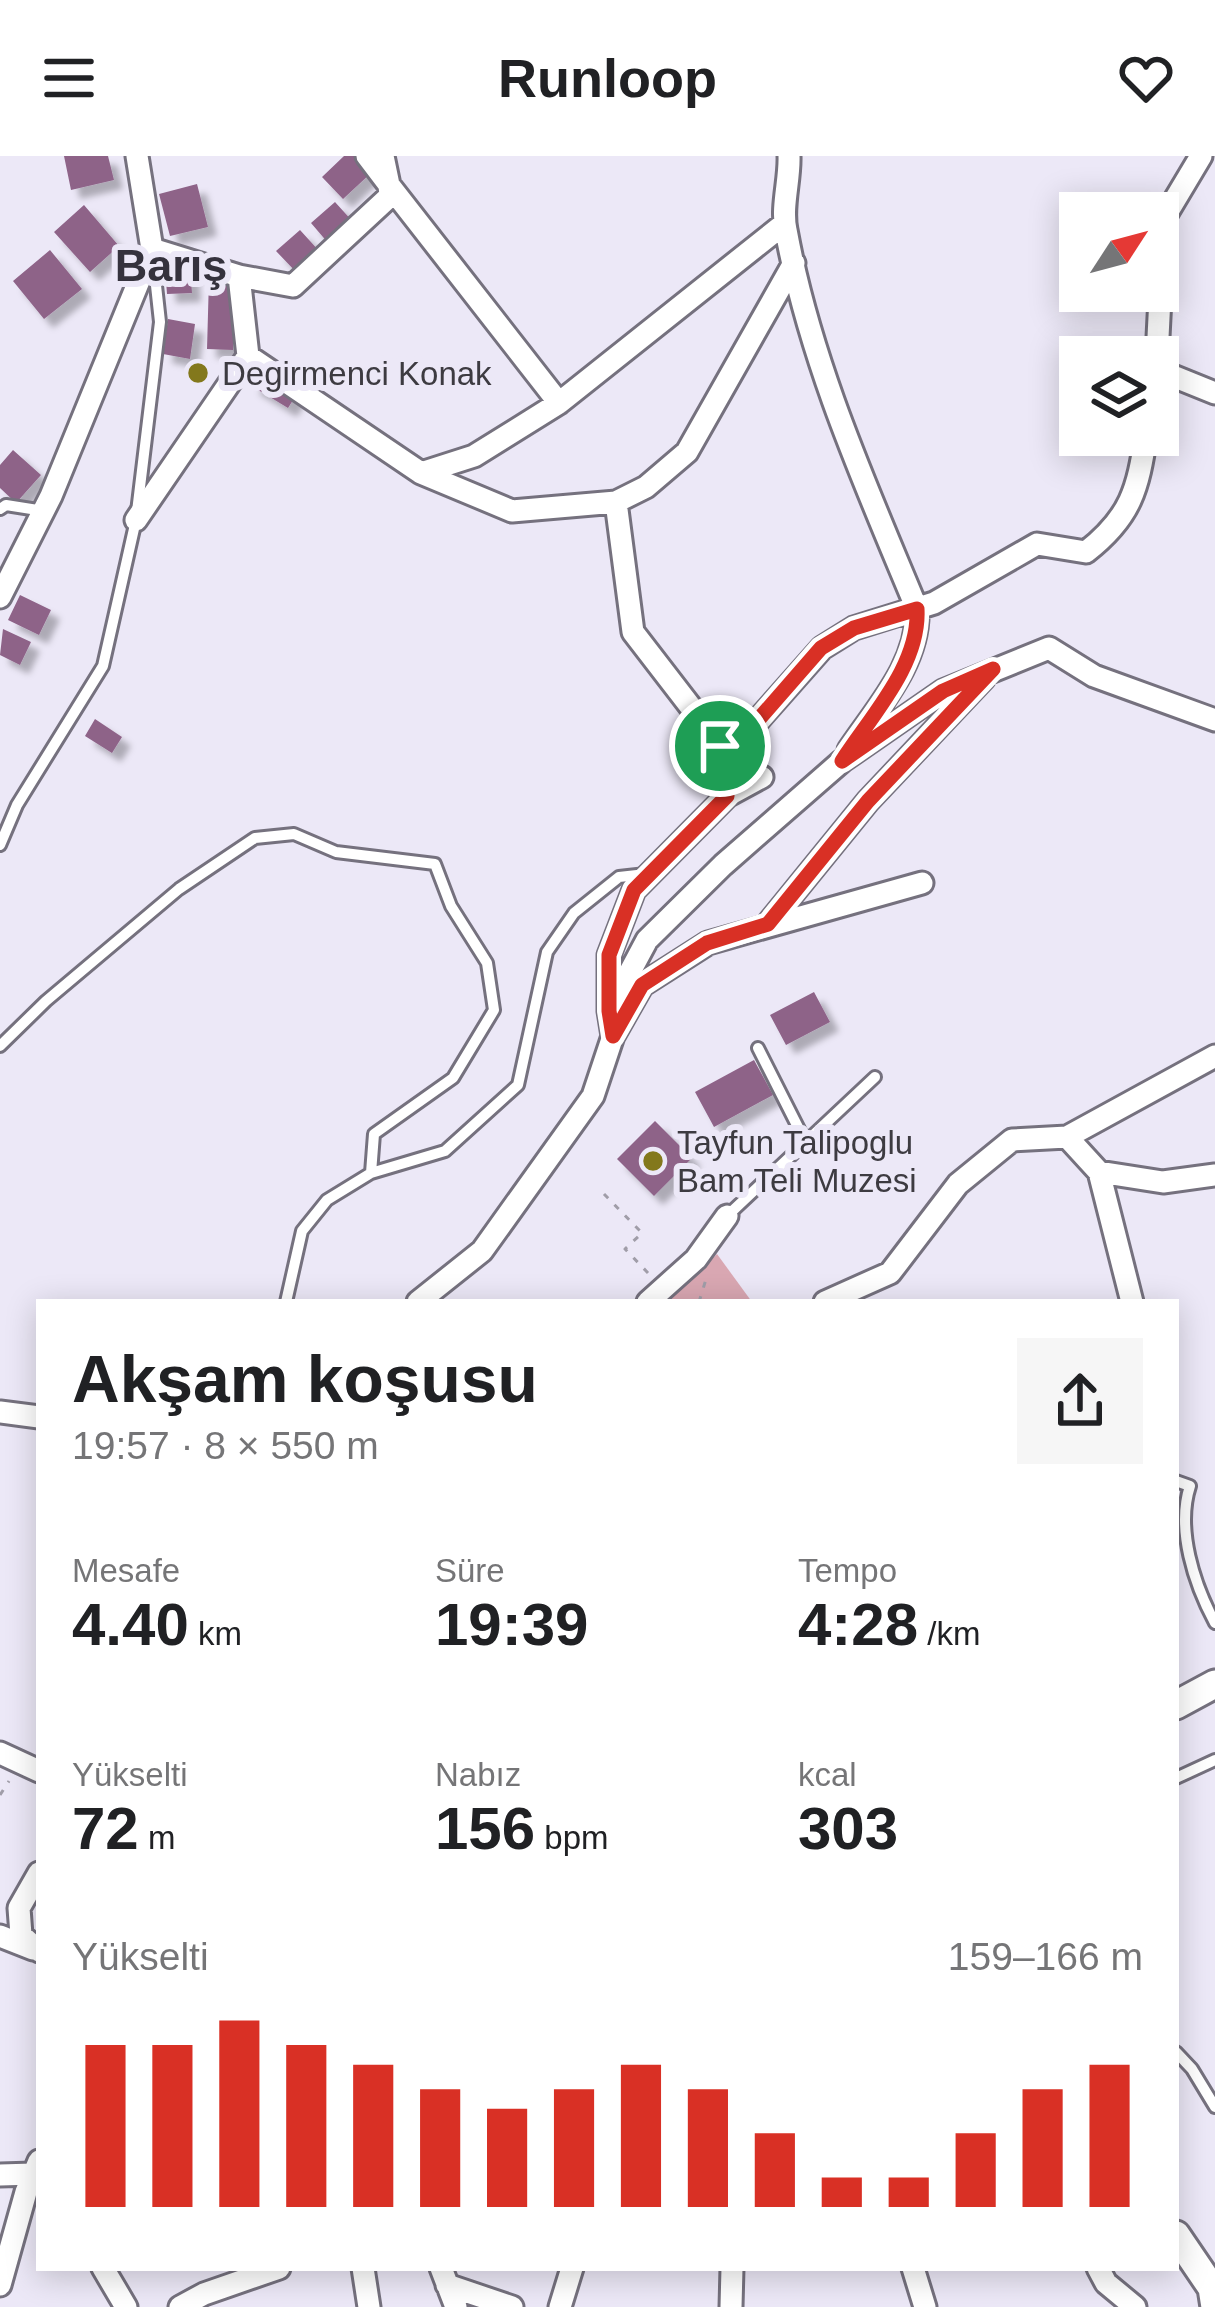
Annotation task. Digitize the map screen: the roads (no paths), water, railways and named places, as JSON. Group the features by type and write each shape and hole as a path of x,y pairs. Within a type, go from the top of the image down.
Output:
{"main road":[{"path":"1179,1704 1215,1684"},
{"path":"1179,2240 1214,2294"}],"street":[{"path":"0,597 44,511 152,249 137,156"},
{"path":"367,156 559,403"},
{"path":"152,249 239,276 293,286 391,196 383,156"},
{"path":"789,156 784,224 836,414 917,609 918,633 907,661 842,761"},
{"path":"1158,336 1164,218 1201,156"},
{"path":"421,472 474,456 559,403 784,224"},
{"path":"248,356 421,472 512,511 616,502 646,487 687,452 794,263"},
{"path":"136,520 248,356 239,276"},
{"path":"1179,378 1215,393"},
{"path":"720,746 752,727 821,648 854,628 917,609 1037,544 1086,552 1112,531 1138,489 1144,456"},
{"path":"616,502 633,632 720,746 727,796"},
{"path":"609,1011 646,940 723,865 842,761 943,691 1049,647 1094,676 1215,720"},
{"path":"768,924 868,801 993,669"},
{"path":"613,1036 609,955 634,890 727,796 762,777"},
{"path":"422,1299 482,1251 593,1096 613,1036 642,985 707,943 922,883"},
{"path":"832,1299 890,1273 958,1184 1012,1140 1067,1137 1215,1056"},
{"path":"1067,1137 1100,1172 1131,1299"},
{"path":"1100,1172 1163,1182 1215,1175"},
{"path":"656,1296 696,1259 728,1216"},
{"path":"0,1412 36,1417"},
{"path":"0,1753 36,1770"},
{"path":"36,1878 19,1908 21,1935 36,1948"},
{"path":"0,1936 36,1950"},
{"path":"0,2175 35,2182 0,2285"},
{"path":"105,2271 126,2307"},
{"path":"180,2307 271,2271"},
{"path":"363,2271 369,2307"},
{"path":"560,2307 571,2271"},
{"path":"731,2307 732,2271"},
{"path":"914,2271 925,2307"},
{"path":"1099,2271 1135,2307"},
{"path":"444,2277 456,2307"},
{"path":"444,2277 512,2307"}],"lane":[{"path":"0,845 17,805 103,666 136,520 160,322 152,249"},
{"path":"0,509 44,511"},
{"path":"0,1046 178,889 255,838 294,833 336,852 435,864 452,906 487,963 494,1010 453,1078 374,1134 371,1173"},
{"path":"287,1299 302,1231 327,1200 371,1173 446,1151 518,1085 547,952 574,913 619,877 651,874"},
{"path":"758,1048 806,1143"},
{"path":"728,1216 875,1078"},
{"path":"1179,1482 1190,1486 1184,1507 1189,1552 1215,1623"},
{"path":"1179,1777 1215,1760"},
{"path":"1179,2055 1215,2107"}],"place":[{"name":"Degirmenci Konak","path":"198,373"},
{"name":"Tayfun Talipoglu Bam Teli Muzesi","path":"653,1161"}],"district":[{"name":"Barış","path":"171,265"}]}
